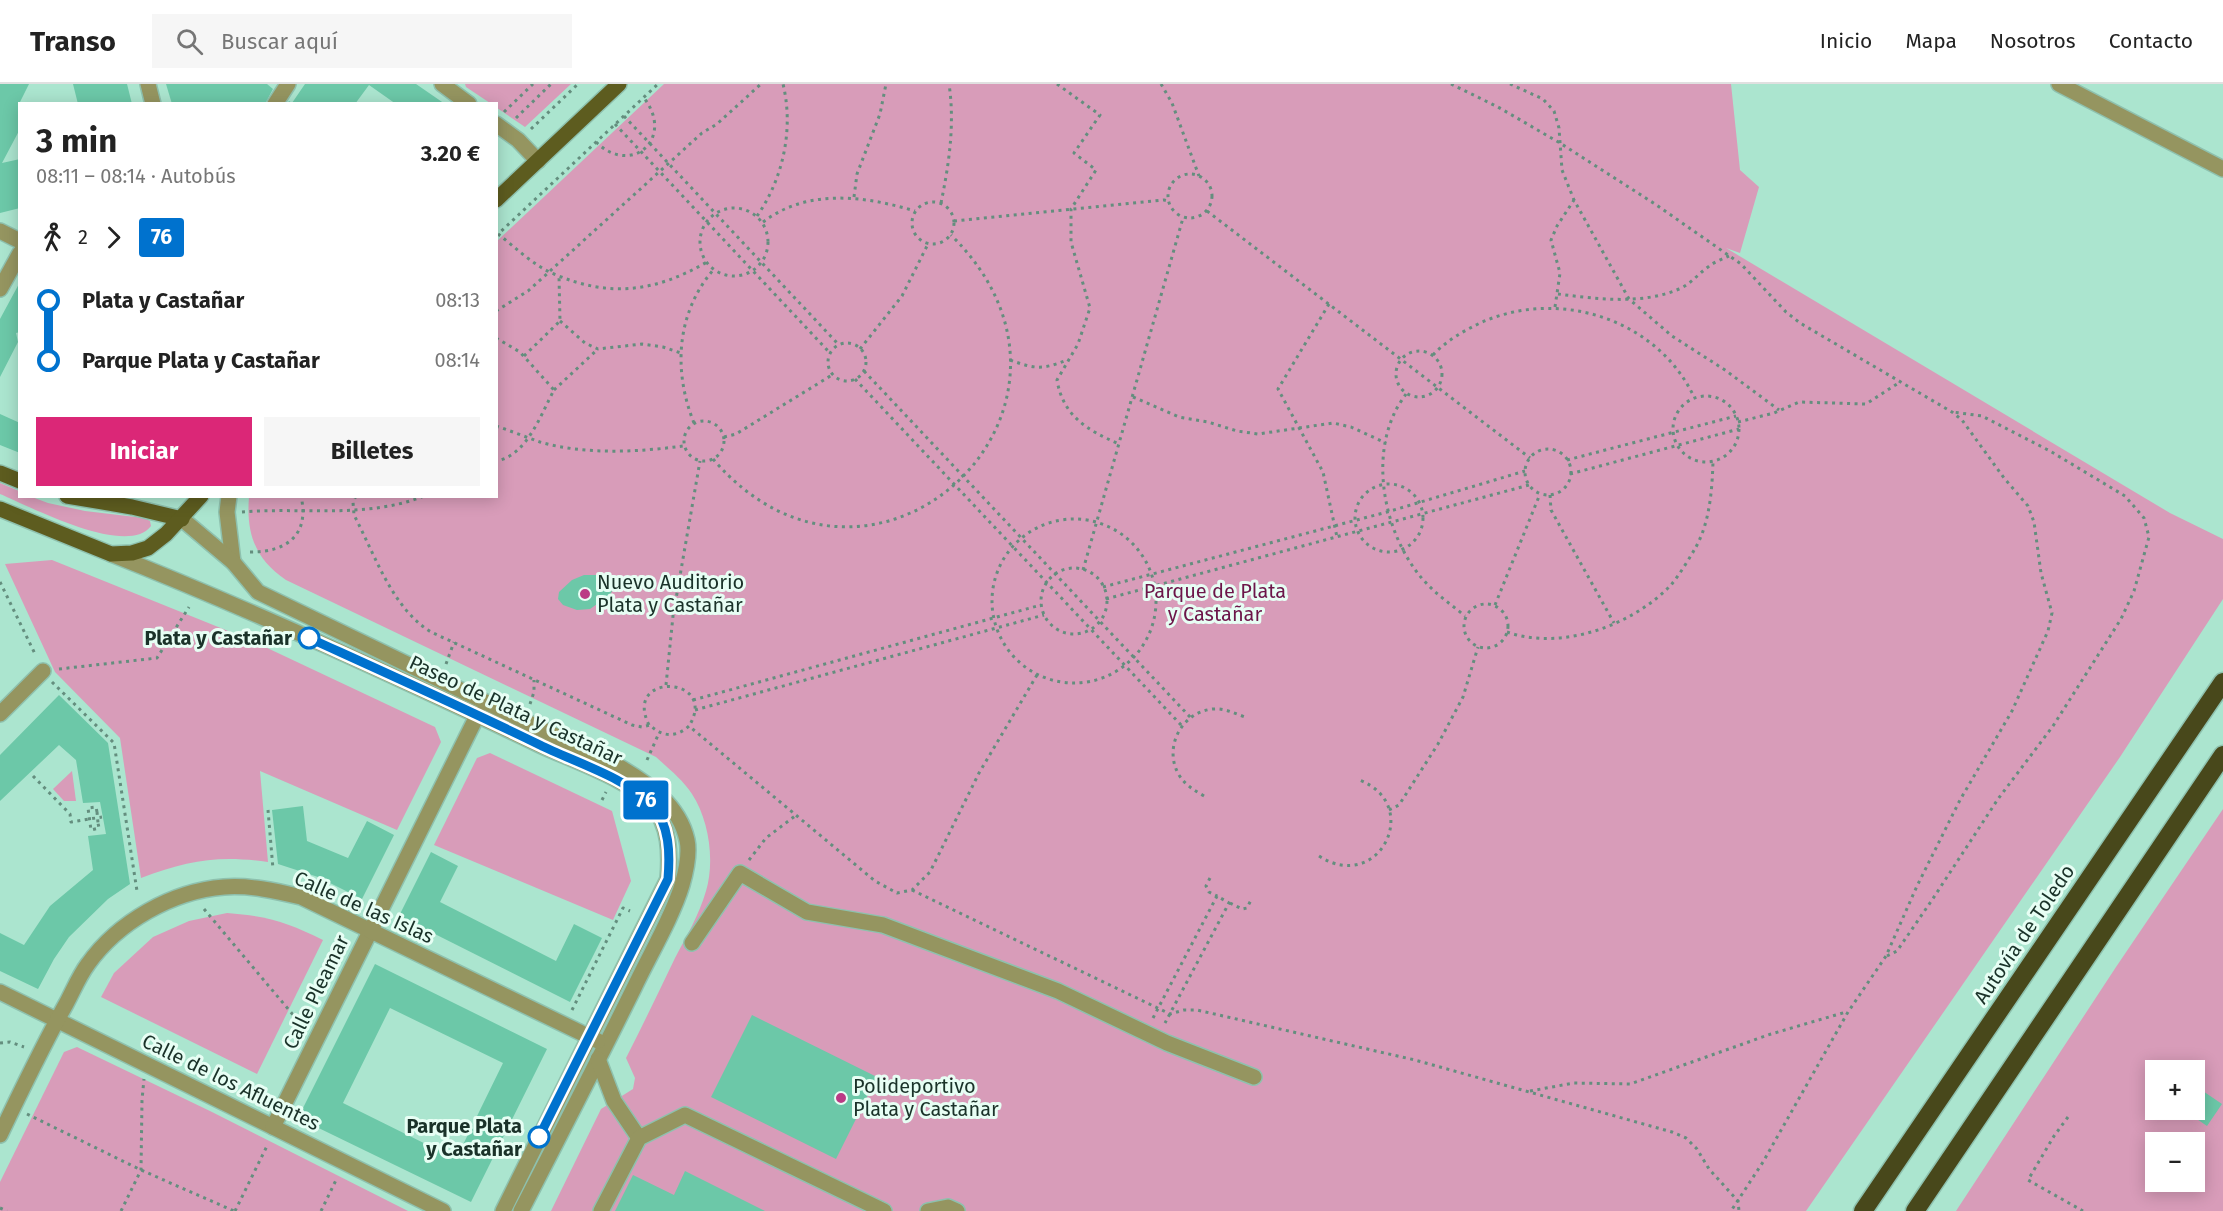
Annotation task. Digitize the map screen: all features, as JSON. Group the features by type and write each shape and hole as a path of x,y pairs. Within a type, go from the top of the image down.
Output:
{"highway":[{"name":"Autovía de Toledo","path":"1863,1211 2223,682"},
{"path":"1915,1211 2223,755"}],"main road":[{"path":"498,198 619,84"},
{"path":"0,473 18,481"},
{"path":"79,498 182,519"},
{"path":"0,509 111,554 132,553 148,548 182,519 199,498"}],"street":[{"path":"148,84 152,102"},
{"path":"276,102 288,84"},
{"path":"2059,84 2223,169"},
{"path":"445,85 466,102"},
{"path":"503,120 538,161"},
{"path":"0,231 18,240"},
{"path":"0,289 18,258"},
{"path":"229,498 227,512 233,562"},
{"name":"Paseo de Plata y Castañar","path":"182,519 233,562 258,592 618,766 643,781 666,800 678,818 687,841 687,861 682,886 606,1045 521,1211"},
{"name":"Paseo de Plata y Castañar","path":"111,554 210,594 478,714 635,791 653,806 662,822 667,840 668,879 503,1211"},
{"path":"0,714 43,671"},
{"name":"Calle Pleamar","path":"272,1133 369,930 478,714"},
{"path":"692,943 740,873 807,912 883,925 1058,991 1191,1054 1254,1077"},
{"name":"Calle de las Islas","path":"0,1136 57,1019 86,966 96,953 130,922 158,906 181,896 225,886 279,891 301,897 606,1045"},
{"name":"Calle de los Afluentes","path":"0,992 57,1019 272,1133 443,1211"},
{"path":"598,1059 614,1101 639,1138"},
{"path":"601,1211 639,1138 685,1115 884,1211"},
{"path":"928,1211 948,1207 957,1211"}],"path":[{"path":"503,120 533,84"},
{"path":"503,120 551,84"},
{"path":"529,130 578,84"},
{"path":"498,234 658,84"},
{"path":"498,310 528,291 669,162 702,133 717,124 761,84"},
{"path":"757,216 774,188 786,143 783,84"},
{"path":"854,198 857,174 880,114 886,84"},
{"path":"941,203 948,171 951,130 949,84"},
{"path":"1057,84 1100,115 1074,153 1096,170 1071,209 1071,242 1090,308 1078,344 1057,380 1060,395 1075,418 1085,428 1119,444"},
{"path":"1161,84 1172,103 1199,176"},
{"path":"1451,84 1498,107 1560,143 1741,264 1786,312 1800,323 1952,412 1962,420 2004,478 2028,506 2034,522 2041,573 2052,613 2048,631 2012,711 1960,800 1917,886 1886,956 1848,1012 1763,1162 1731,1211"},
{"path":"1510,84 1543,99 1554,111 1559,128 1562,170 1574,200 1629,298 1672,336 1725,370 1779,410"},
{"path":"596,142 605,151 613,154 630,155 641,151 650,142 654,133 655,116 644,98"},
{"path":"624,116 839,345"},
{"path":"615,124 830,353"},
{"path":"1191,174 1199,176 1205,180 1212,191 1213,199 1207,211 1199,217 1184,218 1171,209 1168,194 1175,180 1181,176 1191,174"},
{"path":"763,222 774,214 805,202 826,198 854,198 890,204 915,212"},
{"path":"1555,307 1560,273 1551,240 1574,200"},
{"path":"954,221 1168,201"},
{"path":"927,203 941,203 952,214 954,221 951,235 939,244 928,244 918,239 914,233 912,218 915,212 927,203"},
{"path":"730,208 749,211 757,216 763,222 768,240 767,251 761,262 754,270 742,275 731,276 719,273 707,262 701,251 700,239 703,226 716,213 730,208"},
{"path":"1207,211 1530,458"},
{"path":"1083,570 1184,218"},
{"path":"743,491 761,503 801,520 843,526 865,525 906,515 926,506 964,477 987,447 997,427 1009,386 1010,360 1005,322 999,301 978,264 951,235"},
{"path":"498,236 548,271 587,286 610,290 643,288 681,276 707,262"},
{"path":"860,349 902,296 928,244"},
{"path":"1558,294 1594,299 1655,296 1680,289 1698,277 1707,267 1729,256"},
{"path":"694,423 685,402 681,353 687,317 694,296 714,269"},
{"path":"524,356 560,321 559,276"},
{"path":"1329,304 1278,389 1323,472 1337,537"},
{"path":"1433,355 1464,331 1484,321 1512,312 1555,307 1618,322 1644,338 1670,362 1689,387 1694,398"},
{"path":"560,321 585,343 598,349 642,344 681,353"},
{"path":"498,339 520,352 554,390"},
{"path":"848,343 860,349 865,356 864,371 855,379 845,382 832,375 827,361 830,353 839,345 848,343"},
{"path":"498,460 516,453 528,437 554,390 598,349"},
{"path":"1416,351 1425,351 1433,355 1442,370 1442,379 1438,388 1423,397 1407,394 1399,386 1396,377 1396,368 1400,360 1416,351"},
{"path":"1010,360 1034,368 1049,368 1068,359"},
{"path":"864,371 1191,718"},
{"path":"724,436 736,434 832,375"},
{"path":"855,379 1182,726"},
{"path":"1738,422 1799,402 1866,404 1900,382"},
{"path":"1407,394 1394,414 1386,443 1384,484 1387,512 1404,549 1428,585 1465,616"},
{"path":"1703,395 1721,399 1728,404 1736,416 1739,429 1736,444 1724,457 1713,462 1699,462 1690,459 1677,446 1672,433 1676,414 1687,401 1703,395"},
{"path":"1133,397 1179,417 1209,422 1237,431 1258,434 1334,423 1351,427 1386,443"},
{"path":"1886,956 1897,951 1921,917 1998,799 2053,726 2121,619 2134,591 2149,537 2144,518 2125,496 2050,451 1982,416 1952,412"},
{"path":"1567,460 1736,416"},
{"path":"707,421 715,424 724,436 721,452 713,459 700,461 693,459 684,446 683,438 686,430 694,423 707,421"},
{"path":"498,427 542,442 596,451 649,451 684,446"},
{"path":"1570,474 1739,429"},
{"path":"1555,450 1567,460 1570,474 1566,487 1559,492 1550,495 1540,494 1529,485 1525,471 1530,458 1538,452 1555,450"},
{"path":"713,459 735,484"},
{"path":"666,685 673,616 700,461"},
{"path":"1507,632 1532,639 1561,639 1614,623 1632,614 1670,585 1697,545 1706,520 1712,488 1713,462"},
{"path":"1103,587 1387,512 1525,471"},
{"path":"1396,484 1412,493 1419,502 1423,514 1423,525 1415,541 1404,549 1391,552 1382,552 1366,544 1358,531 1355,520 1355,511 1364,495 1378,485 1396,484"},
{"path":"1106,599 1529,485"},
{"path":"1495,605 1540,494"},
{"path":"1550,495 1551,510 1614,623"},
{"path":"250,552 272,551 292,540 299,531 304,512 301,498"},
{"path":"351,498 353,510 399,603 417,622 454,642 632,725 642,727 650,725"},
{"path":"353,510 356,498"},
{"path":"227,512 353,510 405,504 419,498"},
{"path":"1068,519 1097,522 1123,536 1143,557 1154,587 1155,606 1152,628 1145,642 1125,666 1105,677 1082,683 1051,681 1037,675 1012,656 996,629 991,600 993,584 1004,556 1021,538 1053,522 1068,519"},
{"path":"1071,569 1083,570 1093,575 1103,587 1106,599 1105,612 1091,629 1077,634 1065,633 1054,627 1044,615 1041,595 1047,582 1055,574 1071,569"},
{"path":"0,582 43,671 114,743 137,891"},
{"path":"1483,603 1495,605 1507,618 1507,632 1499,645 1489,648 1478,647 1468,640 1463,628 1465,616 1473,607 1483,603"},
{"path":"693,700 1041,605"},
{"path":"43,671 157,658 189,608"},
{"path":"695,710 1044,615"},
{"path":"446,664 454,642"},
{"path":"1389,810 1400,805 1438,744 1462,697 1478,647"},
{"path":"689,726 875,881 897,893 912,890 930,872 979,773 1037,675"},
{"path":"530,704 534,692 534,680"},
{"path":"666,685 680,687 693,700 695,710 689,726 680,733 673,735 659,733 645,717 646,703 653,691 666,685"},
{"path":"1204,795 1187,786 1174,766 1173,744 1182,726 1203,711 1215,709 1226,710 1245,717"},
{"path":"647,760 659,733"},
{"path":"33,776 69,814 71,822 102,817"},
{"path":"1319,856 1338,865 1359,865 1378,854 1389,837 1391,827 1389,810 1383,796 1376,789 1359,780"},
{"path":"96,807 98,817 99,828 91,830 88,808 96,807"},
{"path":"268,810 273,869"},
{"path":"119,813 124,813"},
{"path":"740,873 766,838 795,816"},
{"path":"1210,878 1206,886 1209,892 1229,903 1242,909 1247,908 1251,900"},
{"path":"912,890 1170,1014 1184,1010 1197,1010 1415,1060 1686,1138 1697,1149 1709,1169 1738,1201 1739,1211"},
{"path":"1151,1035 1158,1009 1217,896"},
{"path":"1151,1035 1170,1014 1229,903"},
{"path":"572,1010 623,908 630,911"},
{"path":"204,909 294,1016"},
{"path":"1528,1091 1574,1083 1630,1084 1771,1034 1848,1012"},
{"path":"0,1043 10,1042 40,1053"},
{"path":"121,1211 141,1170 144,1078"},
{"path":"14,1107 141,1170 234,1211 272,1133"},
{"path":"2068,1117 2028,1180 2083,1211"},
{"path":"321,1211 339,1174"},
{"path":"0,1208 7,1211"}],"green space":[{"path":"465,84 571,84 525,127 498,109 498,102 488,102"},
{"name":"Parque de Plata y Castañar","path":"664,84 1731,84 1740,170 1759,187 1740,253 1726,248 2170,513 2223,539 2223,599 2120,757 1806,1211 551,1211 601,1109 633,1089 635,1078 626,1058 703,900 709,879 710,854 706,828 698,804 684,784 656,757 286,580 275,572 260,554 251,534 248,510 249,498 498,498 498,240"},
{"path":"0,483 18,491 18,498 35,498 85,511 144,518 150,521 151,526 139,534 121,536 100,533 77,527 0,494"},
{"path":"52,560 248,639 435,727 441,742 397,830 260,771 268,862 219,859 189,863 141,878 120,738 55,672 5,564"},
{"path":"490,753 612,811 631,881 613,920 434,845 477,758"},
{"path":"72,771 76,801 64,801 53,789"},
{"path":"2223,809 2223,1211 1956,1211 2116,967"},
{"path":"227,913 277,921 323,940 257,1074 101,997 114,973 153,937 189,921"},
{"path":"77,1047 408,1211 0,1211 0,1182 64,1052"}],"building":[{"path":"0,84 29,84 18,102 18,133 2,163 18,159 18,208 0,213"},
{"path":"73,84 127,84 132,102 78,102"},
{"path":"166,84 267,84 273,89 266,102 171,102"},
{"path":"305,84 416,84 442,102 393,102 369,85 356,102 293,102"},
{"path":"18,286 18,332 16,333 18,342 0,377 0,319"},
{"path":"0,414 18,422 18,452 0,445"},
{"name":"Nuevo Auditorio Plata y Castañar","path":"584,575 597,575 609,580 613,589 610,595 590,609 577,610 563,605 558,599 559,592 572,580"},
{"path":"59,695 108,743 130,884 108,899 69,937 38,989 0,971 0,933 24,945 50,906 93,870 88,836 106,834 100,802 83,803 76,760 59,745 0,801 0,755"},
{"path":"303,806 307,841 348,858 367,821 394,835 362,899 318,877 278,864 272,810"},
{"path":"431,852 458,866 440,902 556,961 574,924 602,938 570,1002 399,916"},
{"path":"375,964 547,1049 471,1202 298,1118","holes":["390,1008 503,1063 456,1159 343,1103"]},
{"path":"752,1015 877,1077 836,1159 711,1097"},
{"path":"2205,1092 2222,1104 2207,1126 2198,1120 2205,1120"},
{"path":"685,1171 765,1211 615,1211 633,1175 674,1195"}],"bus line":[{"name":"76","path":"309,638 478,714 540,746 613,779 635,791 653,806 662,822 669,858 668,879 539,1137"}],"place":[{"name":"Nuevo Auditorio Plata y Castañar","path":"585,594"},
{"name":"Plata y Castañar","path":"309,638"},
{"name":"Polideportivo Plata y Castañar","path":"841,1098"},
{"name":"Parque Plata y Castañar","path":"539,1137"}]}
